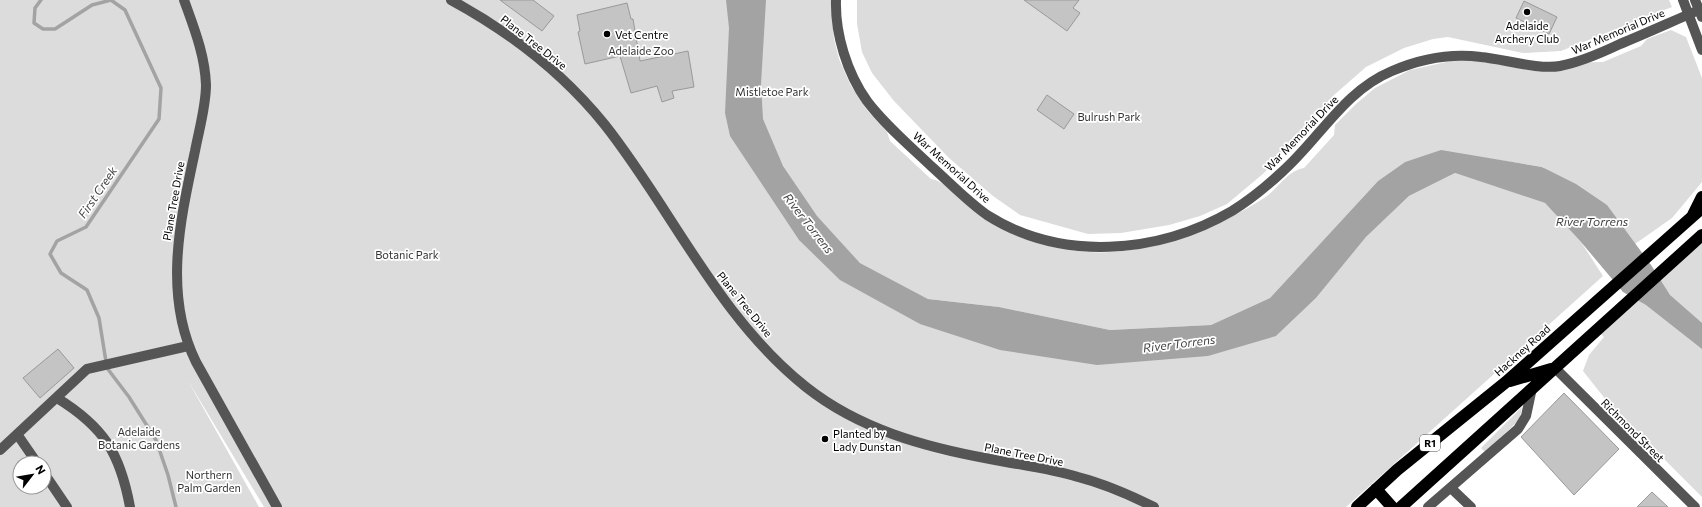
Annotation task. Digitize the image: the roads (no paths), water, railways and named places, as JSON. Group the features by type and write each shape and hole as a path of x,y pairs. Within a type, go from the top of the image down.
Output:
{"highway":[{"path":"1697,212 1702,197"},
{"name":"Hackney Road","path":"1356,507 1397,470 1506,382 1697,212"},
{"name":"R1","path":"1401,507 1702,235"},
{"path":"1506,382 1555,368"},
{"path":"1376,489 1392,507"}],"street":[{"name":"Plane Tree Drive","path":"184,0 202,51 206,87 181,218 176,253 176,274 182,324 188,346 277,507"},
{"name":"Plane Tree Drive","path":"451,0 497,26 548,66 585,103 613,137 638,172 697,263 752,334 806,387 844,413 894,435 953,452 1078,477 1129,494 1154,507"},
{"name":"War Memorial Drive","path":"836,0 836,16 840,36 856,81 872,106 917,152 986,214 1010,228 1057,244 1102,248 1134,245 1168,237 1195,228 1229,212 1245,202 1284,170 1354,94 1371,82 1390,72 1424,60 1463,55 1558,67 1589,58 1699,9"},
{"path":"1683,0 1702,50"},
{"path":"0,450 87,369 188,346"},
{"name":"Richmond Street","path":"1555,368 1660,474 1695,507"},
{"path":"1428,507 1518,429 1526,416 1532,388"},
{"path":"57,398 87,419 107,441 122,471 130,507"},
{"path":"17,434 31,455"},
{"path":"52,485 67,507"},
{"path":"1451,488 1471,507"}],"water":[{"name":"River Torrens","path":"726,0 766,0 761,84 763,119 783,166 817,216 860,263 928,299 999,307 1110,330 1211,325 1270,298 1378,181 1405,162 1441,150 1542,167 1576,184 1607,205 1651,265 1670,295 1702,323 1702,349 1646,305 1623,292 1581,242 1545,203 1455,173 1409,196 1366,237 1316,298 1276,336 1208,356 1097,365 1000,350 920,324 840,280 799,240 730,136 725,113 729,28"}],"waterway":[{"name":"First Creek","path":"41,0 35,8 34,23 43,29 55,29 92,5 111,0"},
{"name":"First Creek","path":"111,0 125,10 161,88 159,119 86,227 57,241 50,254 61,273 87,290 99,318 107,368 129,397 156,440 168,475 176,507"}],"place":[{"name":"Adelaide Archery Club","path":"1527,12"},
{"name":"Vet Centre","path":"607,34"},
{"name":"Planted by Lady Dunstan","path":"825,439"}],"park label":[{"name":"Adelaide Zoo","path":"641,50"},
{"name":"Mistletoe Park","path":"772,91"},
{"name":"Bulrush Park","path":"1109,116"},
{"name":"Botanic Park","path":"407,254"},
{"name":"Adelaide Botanic Gardens","path":"139,437"},
{"name":"Northern Palm Garden","path":"209,480"}]}
